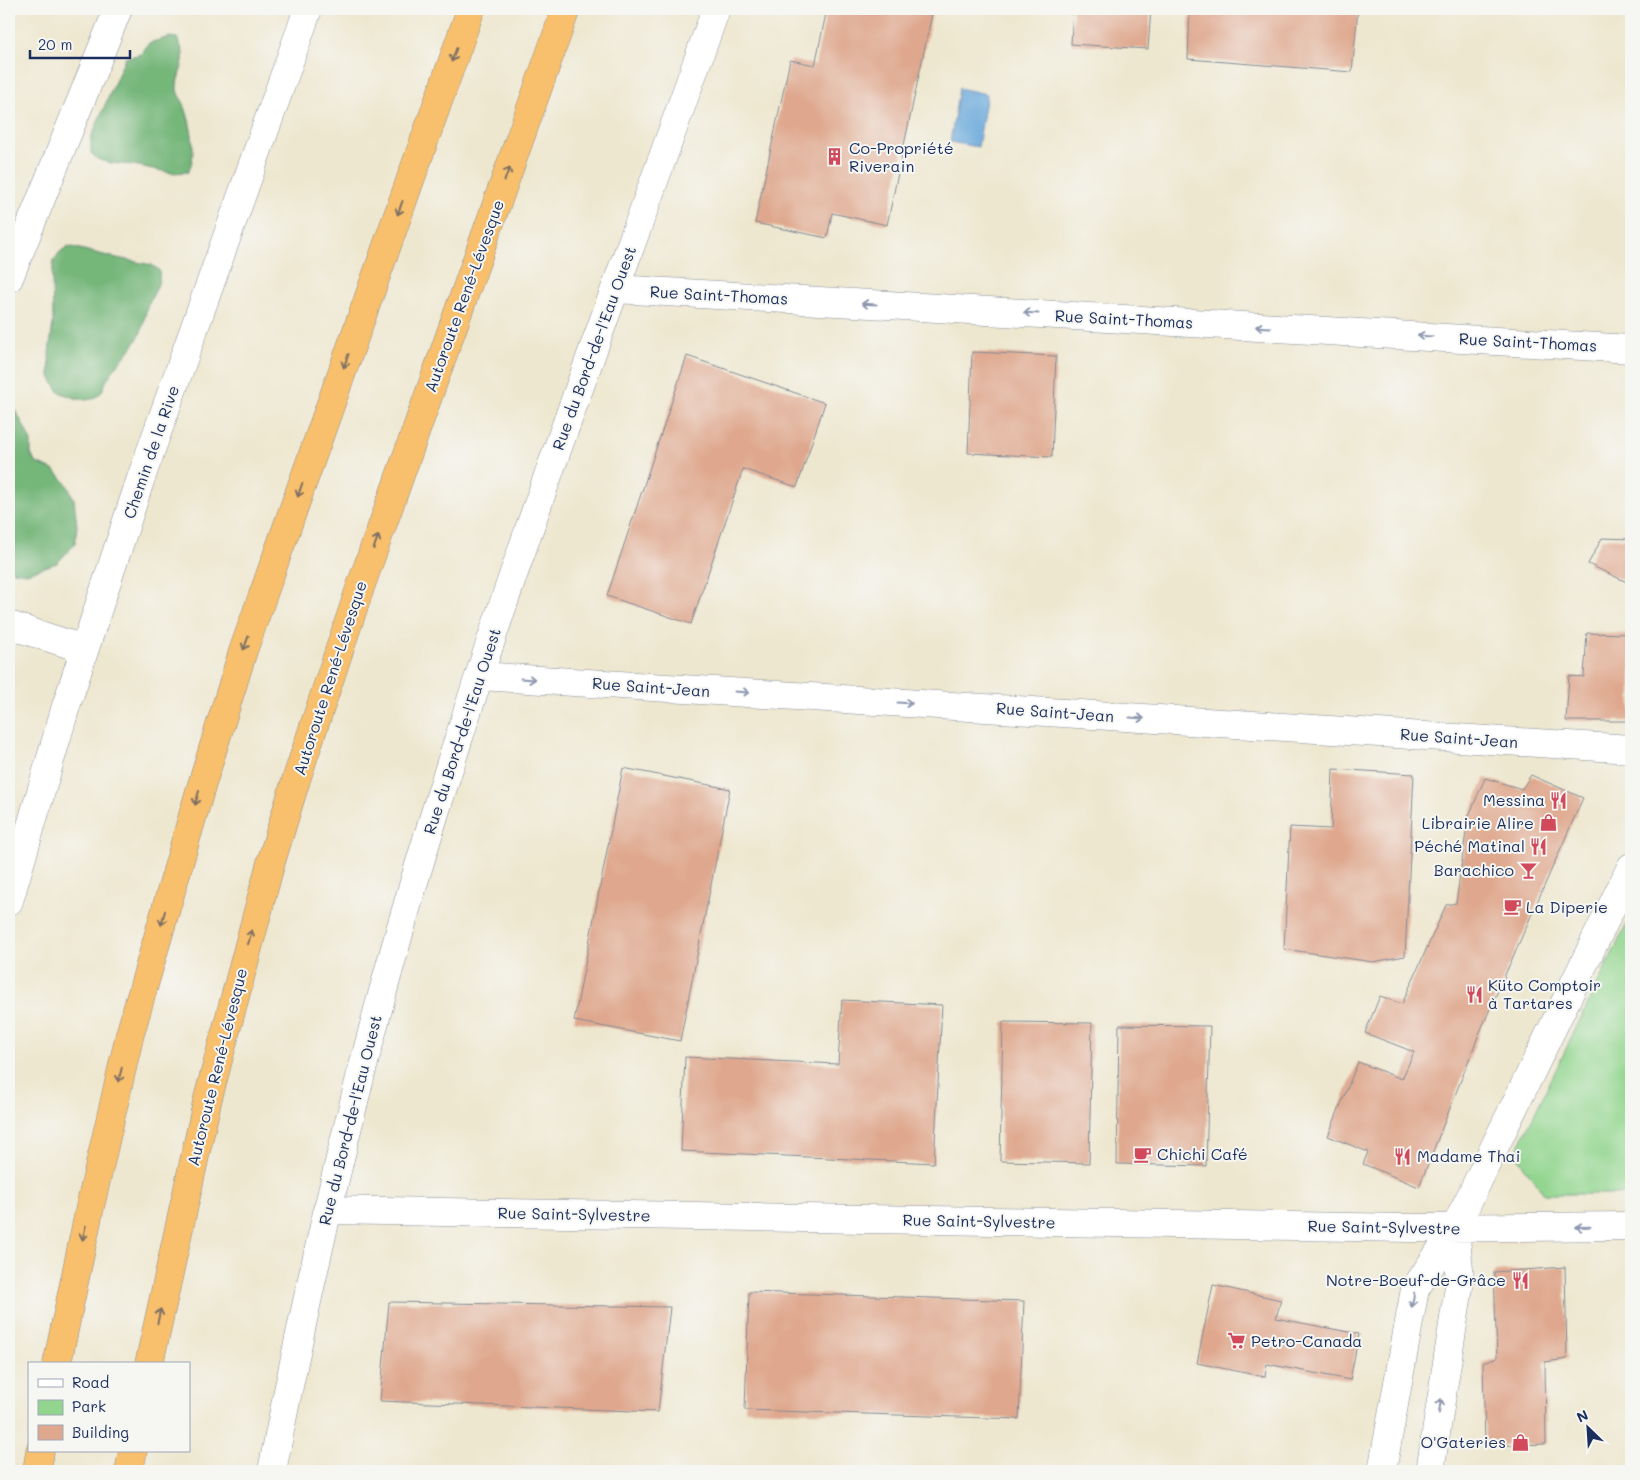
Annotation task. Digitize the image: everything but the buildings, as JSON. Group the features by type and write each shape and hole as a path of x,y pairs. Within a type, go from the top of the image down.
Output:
{"highway":[{"path":"57,1362 86,1224 130,1034 220,722 243,650 470,9"},
{"name":"Autoroute René-Lévesque","path":"149,1362 207,1102 256,917 294,789 360,588 566,9"},
{"path":"37,1471 40,1452"},
{"path":"130,1471 133,1452"}],"street":[{"path":"9,278 118,9"},
{"name":"Chemin de la Rive","path":"9,901 24,843 84,649 141,478 308,9"},
{"name":"Rue du Bord-de-l'Eau Ouest","path":"272,1471 327,1210 378,1007 429,831 479,676 550,469 716,9"},
{"name":"Rue Saint-Thomas","path":"616,289 1631,348"},
{"path":"9,625 84,649"},
{"name":"Rue Saint-Jean","path":"479,676 1631,749"},
{"path":"1382,1471 1415,1288 1455,1228 1631,867"},
{"name":"Rue Saint-Sylvestre","path":"327,1210 1455,1228 1631,1226"},
{"path":"1430,1471 1460,1280 1455,1228"}],"green space":[{"path":"169,37 177,38 183,53 177,90 187,112 191,129 193,156 188,172 172,173 134,165 109,163 97,159 91,153 91,138 125,58 141,54 149,43"},
{"path":"68,246 152,265 159,270 158,284 148,305 142,330 138,338 108,378 100,393 88,400 78,399 59,392 50,377 49,353 53,323 52,275 54,260"},
{"path":"9,401 22,422 31,442 31,454 35,462 55,471 66,483 74,499 77,526 75,544 57,563 27,573 13,571 9,568"},
{"path":"1631,915 1631,1194 1544,1194 1515,1154"}],"water":[{"path":"959,88 987,94 978,147 950,142"}],"place":[{"name":"Co-Propriété Riverain","path":"835,157"},
{"name":"Messina","path":"1559,800"},
{"name":"Librairie Alire","path":"1548,823"},
{"name":"Péché Matinal","path":"1539,846"},
{"name":"Barachico","path":"1528,870"},
{"name":"La Diperie","path":"1512,907"},
{"name":"Küto Comptoir à Tartares","path":"1474,994"},
{"name":"Chichi Café","path":"1143,1154"},
{"name":"Madame Thai","path":"1403,1156"},
{"name":"Notre-Boeuf-de-Grâce","path":"1520,1280"},
{"name":"Petro-Canada","path":"1237,1341"},
{"name":"O'Gateries","path":"1520,1442"}]}
